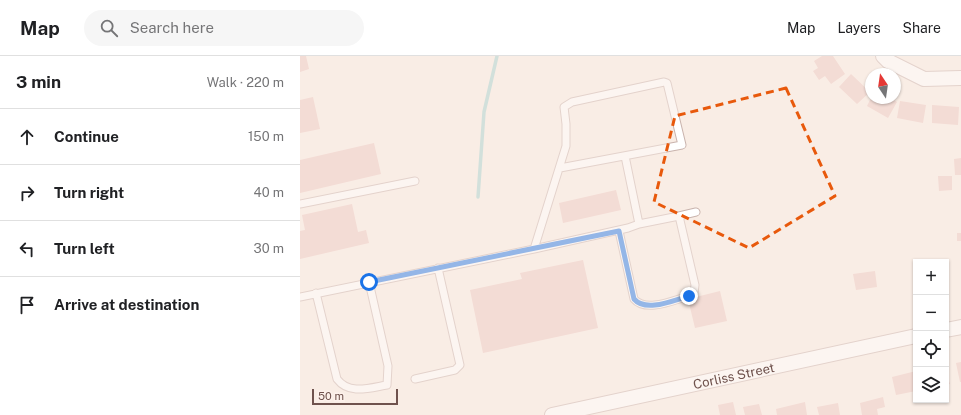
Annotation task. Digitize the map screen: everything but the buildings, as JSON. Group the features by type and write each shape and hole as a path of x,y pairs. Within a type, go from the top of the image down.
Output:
{"street":[{"path":"883,56 888,62 924,78 961,78"},
{"path":"949,329 961,327"},
{"name":"Corliss Street","path":"552,415 913,337"}],"lane":[{"path":"534,249 566,146 564,107 572,102 664,82 667,83 682,145 560,168"},
{"path":"625,156 639,224"},
{"path":"300,204 415,181"},
{"path":"300,297 619,231 639,224 696,212"},
{"path":"619,231 634,299 638,304 646,306 689,296 694,293 695,285 679,216"},
{"path":"415,379 455,370 460,365 438,268"},
{"path":"316,293 336,379 346,387 360,390 387,385 388,366 369,282"}],"highlighted area":[{"path":"786,88 835,196 749,248 654,202 675,116"}],"waterway":[{"path":"478,197 484,112 497,56"}],"route":[{"path":"369,282 619,231 634,299 638,304 646,306 689,296"}]}
